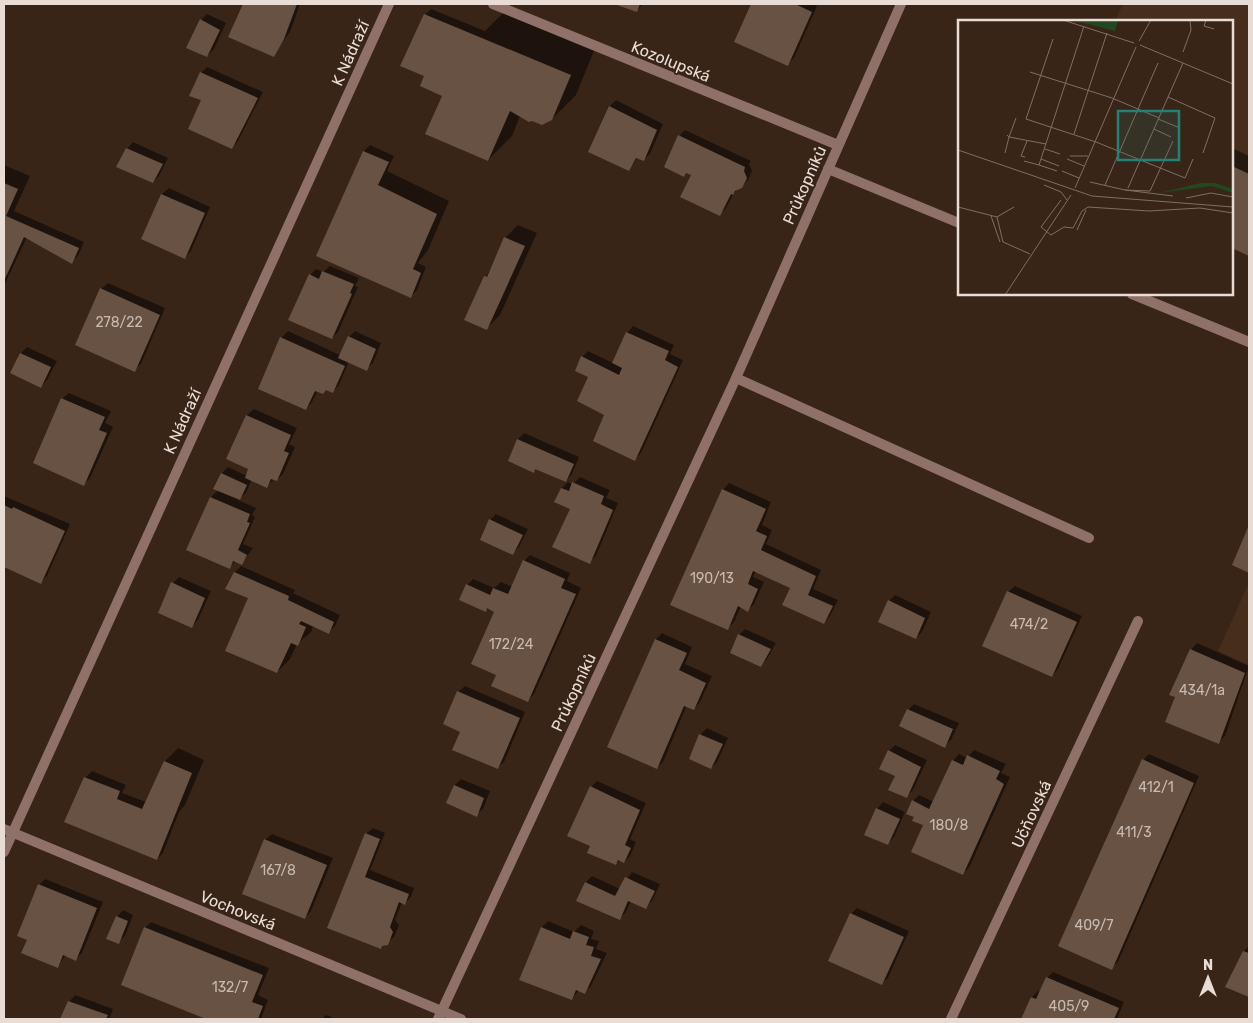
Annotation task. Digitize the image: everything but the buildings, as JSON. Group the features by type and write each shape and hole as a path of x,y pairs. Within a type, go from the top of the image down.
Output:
{"street":[{"name":"K Nádraží","path":"4,852 8,831 389,4"},
{"name":"Kozolupská","path":"493,4 838,145"},
{"name":"Průkopníků","path":"440,1015 736,378 901,4"},
{"path":"828,169 958,223"},
{"path":"1134,295 1249,342"},
{"path":"736,378 1090,538"},
{"name":"Učňovská","path":"951,1019 1138,621"},
{"name":"Vochovská","path":"8,831 440,1015 461,1019"}],"shaded area":[{"path":"1123,4 1249,4 1249,256 1233,248 1233,20 1115,20"},
{"path":"1249,583 1249,665 1218,651"}]}
